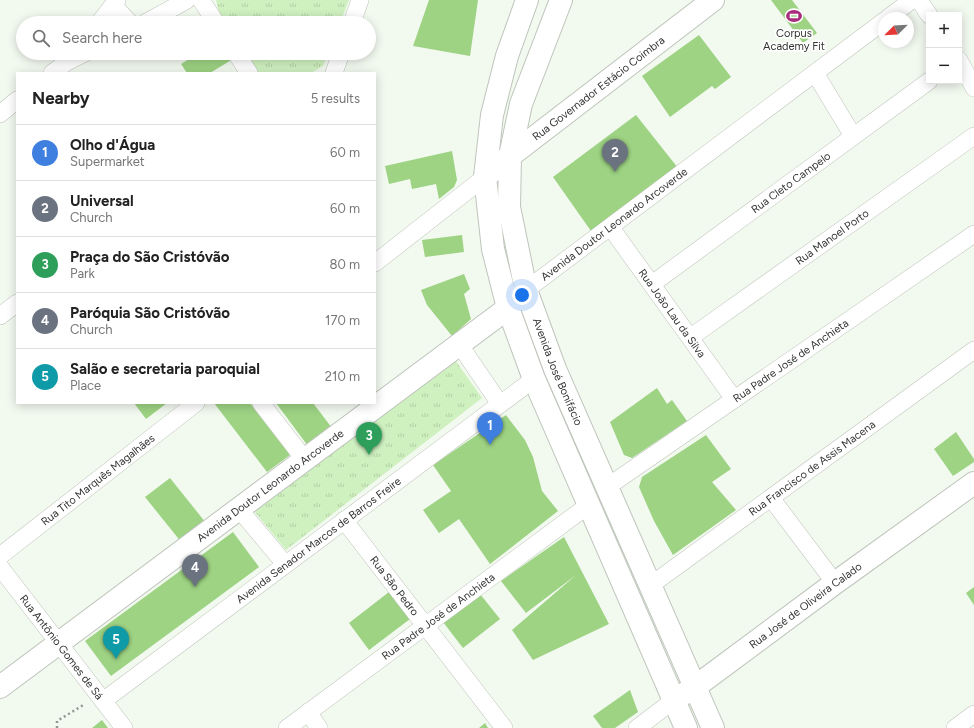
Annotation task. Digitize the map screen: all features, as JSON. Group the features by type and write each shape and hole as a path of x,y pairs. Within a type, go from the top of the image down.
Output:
{"main road":[{"name":"Avenida José Bonifácio","path":"527,0 507,56 492,115 485,177 493,249 508,308 534,379 590,504 686,728"},
{"name":"Avenida José Bonifácio","path":"561,0 520,104 510,156 509,207 526,290 555,368 713,728"},
{"name":"Rua Governador Estácio Coimbra","path":"485,177 510,156 713,0"},
{"name":"Avenida Doutor Leonardo Arcoverde","path":"0,688 508,308 526,290"},
{"name":"Rua José de Oliveira Calado","path":"674,700 695,688 835,583 974,483"}],"street":[{"path":"157,16 187,0"},
{"path":"201,0 211,16"},
{"path":"354,16 360,0"},
{"path":"896,12 912,0"},
{"path":"919,0 927,12"},
{"path":"105,16 115,3 125,16"},
{"name":"Avenida Doutor Leonardo Arcoverde","path":"526,290 611,228 878,26"},
{"path":"53,72 67,60"},
{"path":"241,60 248,72"},
{"path":"334,72 339,60"},
{"path":"962,66 974,88"},
{"path":"815,73 853,136"},
{"name":"Rua Cleto Campelo","path":"652,284 926,83"},
{"path":"0,114 16,101"},
{"name":"Rua Manoel Porto","path":"691,337 974,136"},
{"path":"376,262 485,177"},
{"name":"Rua João Lau da Silva","path":"611,228 691,337 734,399"},
{"name":"Rua Padre José de Anchieta","path":"607,488 974,234"},
{"path":"0,316 16,304"},
{"path":"459,344 500,404"},
{"name":"Rua Francisco de Assis Macena","path":"650,585 974,350"},
{"name":"Avenida Senador Marcos de Barros Freire","path":"101,698 285,564 534,379"},
{"name":"Rua Tito Marquês Magalhães","path":"0,556 195,404"},
{"path":"263,404 305,460"},
{"path":"771,498 835,583"},
{"name":"Rua Padre José de Anchieta","path":"287,728 590,504"},
{"path":"239,510 285,564"},
{"name":"Rua São Pedro","path":"344,520 504,728"},
{"name":"Rua Antônio Gomes de Sá","path":"0,567 124,728"},
{"name":"Rua José de Oliveira Calado","path":"637,728 674,700"},
{"path":"308,712 319,728"},
{"path":"955,728 974,714"}],"path":[{"path":"56,728 57,721 101,698"}],"green space":[{"path":"216,0 349,0 343,16 221,16"},
{"path":"250,60 325,60 323,66 313,72 257,72"},
{"path":"455,360 482,398 286,550 254,511"}],"building":[{"path":"429,0 478,0 470,56 413,46"},
{"name":"Corpus Academy Fit","path":"771,0 792,0 817,33 803,43"},
{"path":"699,35 731,77 715,89 712,86 670,117 642,76"},
{"path":"188,60 231,60 212,72 186,72 181,64"},
{"path":"636,115 678,168 591,231 553,177"},
{"path":"452,151 457,180 454,187 439,199 436,184 412,189 410,179 389,184 385,166"},
{"path":"462,235 464,252 425,257 422,240"},
{"path":"464,274 470,289 464,294 471,319 452,336 427,305 421,290"},
{"path":"657,388 667,404 672,400 687,421 632,458 624,455 610,422"},
{"path":"135,404 166,404 146,419"},
{"path":"215,404 251,404 290,455 267,472"},
{"path":"277,404 314,404 332,428 308,446"},
{"path":"506,415 525,440 533,457 542,491 558,511 490,564 459,519 439,533 423,510 451,491 433,465"},
{"path":"956,432 974,459 974,462 953,476 934,449"},
{"path":"706,435 731,469 712,482 736,510 673,555 654,521 639,487 642,477"},
{"path":"170,478 206,523 182,543 145,497"},
{"path":"233,532 259,567 111,676 85,641"},
{"path":"564,537 609,624 533,660 512,630 576,575 526,613 501,581"},
{"path":"974,587 974,605 966,593"},
{"path":"389,592 410,619 369,650 349,623"},
{"path":"480,594 500,619 463,648 443,622"},
{"path":"630,690 638,712 615,728 602,728 593,716"},
{"path":"102,720 108,728 92,728"},
{"path":"485,723 488,728 479,728"}],"place":[{"name":"Corpus Academy Fit","path":"794,16"},
{"name":"Universal","path":"615,172"},
{"name":"Olho d'Água","path":"490,445"},
{"name":"Praça do São Cristóvão","path":"369,455"},
{"name":"Paróquia São Cristóvão","path":"195,587"},
{"name":"Salão e secretaria paroquial","path":"116,659"}]}
